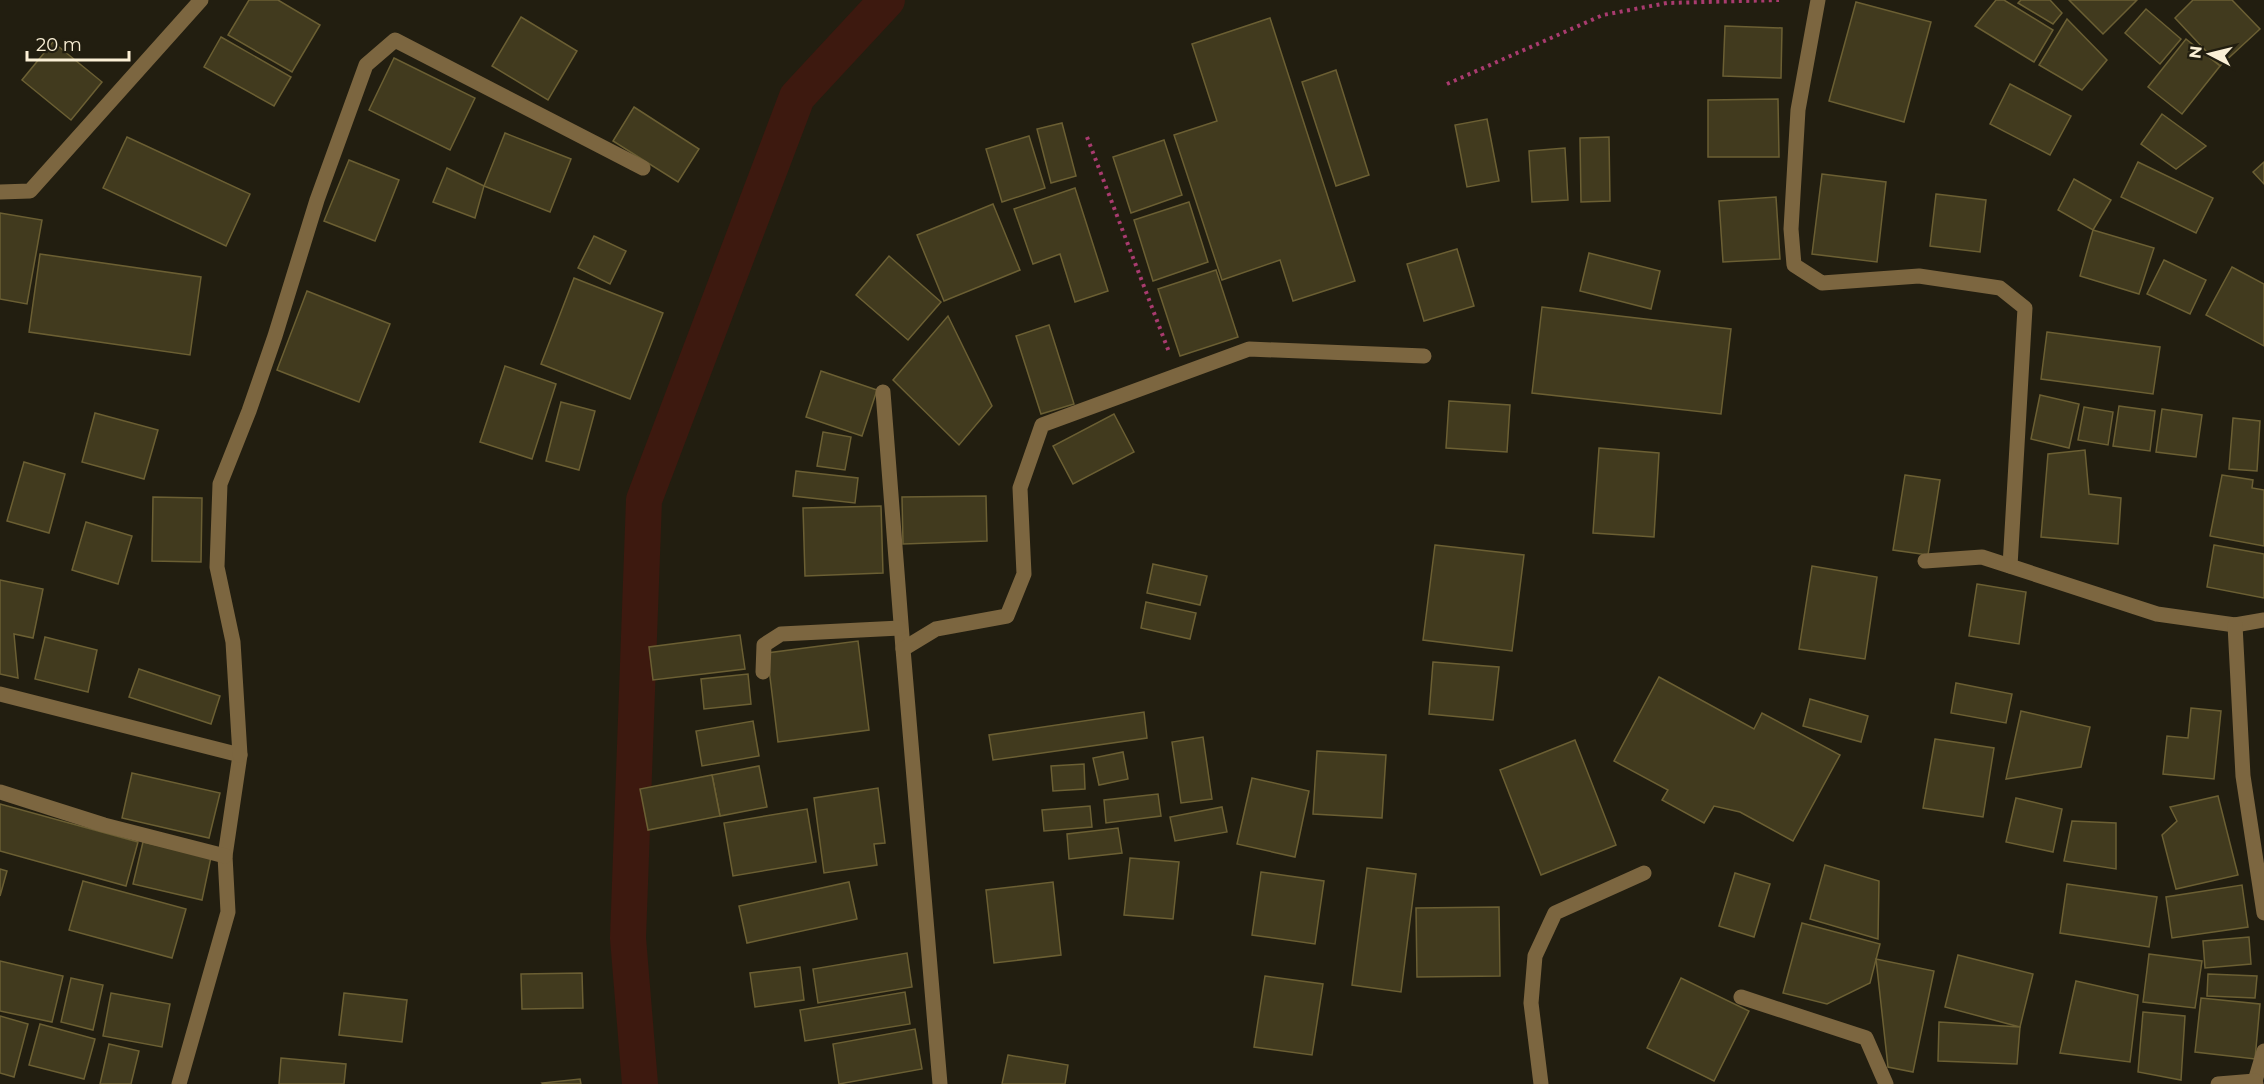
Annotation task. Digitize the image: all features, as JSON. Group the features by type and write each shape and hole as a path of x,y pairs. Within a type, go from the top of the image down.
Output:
{"street":[{"path":"0,192 30,191 201,0"},
{"path":"1818,0 1798,110 1791,229 1794,265 1822,283 1919,276 2001,288 2025,308 2010,566"},
{"path":"179,1084 228,912 225,856 240,755 233,642 217,567 220,484 249,411 317,200 366,65 395,40 643,168"},
{"path":"903,649 936,629 1006,616 1024,574 1020,489 1042,425 1249,349 1424,356"},
{"path":"883,392 900,628 940,1084"},
{"path":"1925,561 1982,557 2157,614 2235,625 2264,620"},
{"path":"2235,625 2242,776 2264,913"},
{"path":"763,672 764,645 781,634 900,628"},
{"path":"0,694 240,755"},
{"path":"0,792 104,825 225,856"},
{"path":"1541,1084 1531,1003 1535,956 1555,913 1644,873"},
{"path":"1741,997 1866,1038 1886,1084"},
{"path":"2218,1084 2256,1083 2264,1051"}],"path":[{"path":"1447,84 1603,15 1667,3 1779,0"},
{"path":"1086,137 1178,376"}],"building":[{"path":"249,0 278,0 320,25 292,72 228,35"},
{"path":"1996,0 2004,0 2053,30 2034,62 1975,26"},
{"path":"2021,0 2050,0 2062,13 2053,24 2018,3"},
{"path":"2069,0 2137,0 2103,34"},
{"path":"2193,0 2232,0 2260,29 2220,66 2175,18"},
{"path":"1856,2 1931,22 1904,122 1829,101"},
{"path":"2146,9 2181,39 2160,64 2125,33"},
{"path":"521,17 577,51 548,100 492,66"},
{"path":"1270,18 1355,281 1293,301 1280,260 1222,280 1174,135 1217,121 1192,44"},
{"path":"2067,19 2107,60 2082,90 2039,65"},
{"path":"1725,26 1782,28 1781,78 1723,76"},
{"path":"221,37 291,77 274,106 204,67"},
{"path":"2186,39 2220,66 2182,114 2148,87"},
{"path":"53,42 102,82 71,120 22,80"},
{"path":"394,58 475,98 450,150 369,110"},
{"path":"1336,70 1369,175 1336,186 1302,82"},
{"path":"2010,84 2071,116 2050,155 1990,124"},
{"path":"1778,99 1779,157 1708,157 1708,100"},
{"path":"634,107 699,149 678,182 613,141"},
{"path":"2162,114 2206,146 2176,169 2141,144"},
{"path":"1487,119 1499,181 1467,187 1455,125"},
{"path":"1062,123 1076,176 1051,183 1037,129"},
{"path":"505,133 571,159 550,212 484,186"},
{"path":"1029,136 1045,188 1002,202 986,149"},
{"path":"127,137 250,194 226,246 103,188"},
{"path":"1609,137 1610,201 1581,202 1580,138"},
{"path":"1164,140 1182,195 1131,213 1113,157"},
{"path":"1565,148 1568,200 1532,202 1529,151"},
{"path":"349,160 399,180 375,241 324,221"},
{"path":"2138,162 2213,198 2196,233 2121,197"},
{"path":"2264,162 2264,184 2253,172"},
{"path":"447,168 484,186 475,218 433,202"},
{"path":"1822,174 1886,182 1877,262 1812,254"},
{"path":"2074,179 2111,200 2093,230 2058,210"},
{"path":"1075,188 1108,291 1075,302 1060,254 1033,264 1014,209"},
{"path":"1936,194 1986,200 1980,252 1930,246"},
{"path":"1776,197 1780,259 1723,262 1719,201"},
{"path":"1189,202 1208,262 1153,281 1134,220"},
{"path":"993,204 1020,270 944,301 917,235"},
{"path":"0,213 42,220 27,304 0,299"},
{"path":"2093,230 2154,248 2139,294 2080,276"},
{"path":"594,236 626,251 610,284 578,268"},
{"path":"1457,249 1474,306 1424,321 1407,264"},
{"path":"1589,253 1660,271 1651,309 1580,291"},
{"path":"40,254 201,277 190,355 29,332"},
{"path":"889,256 941,302 908,340 856,295"},
{"path":"2164,260 2206,280 2190,314 2147,294"},
{"path":"2232,267 2264,284 2264,346 2206,315"},
{"path":"1216,270 1238,337 1180,356 1158,289"},
{"path":"574,278 663,313 630,399 541,364"},
{"path":"307,291 390,324 359,402 277,370"},
{"path":"1542,307 1731,329 1721,414 1532,393"},
{"path":"948,316 992,406 959,445 893,380"},
{"path":"1049,325 1074,404 1041,414 1016,336"},
{"path":"2047,332 2160,347 2153,394 2041,379"},
{"path":"505,366 556,384 532,459 480,442"},
{"path":"821,371 877,390 862,436 806,417"},
{"path":"2040,395 2079,404 2069,448 2031,439"},
{"path":"1449,401 1510,405 1507,452 1446,448"},
{"path":"561,402 595,411 579,470 546,461"},
{"path":"2119,406 2155,411 2150,451 2113,446"},
{"path":"2084,407 2113,412 2108,445 2078,440"},
{"path":"2162,409 2202,415 2196,457 2156,452"},
{"path":"95,413 158,430 144,479 82,462"},
{"path":"1114,414 1134,452 1073,484 1053,446"},
{"path":"2233,418 2260,421 2257,471 2229,469"},
{"path":"823,432 851,437 845,470 817,466"},
{"path":"1599,448 1659,453 1654,537 1593,533"},
{"path":"2085,450 2089,494 2121,498 2118,544 2041,537 2048,454"},
{"path":"24,462 65,474 49,533 7,521"},
{"path":"796,471 858,478 855,503 793,496"},
{"path":"1905,475 1940,480 1928,555 1893,550"},
{"path":"2222,475 2253,480 2252,488 2264,490 2264,546 2210,536"},
{"path":"986,496 987,541 903,544 902,497"},
{"path":"153,497 202,498 201,562 152,561"},
{"path":"881,506 883,573 805,576 803,508"},
{"path":"86,522 132,536 118,584 72,570"},
{"path":"1435,545 1524,555 1512,651 1423,640"},
{"path":"2214,545 2264,554 2264,598 2207,587"},
{"path":"1153,564 1207,576 1200,605 1147,593"},
{"path":"1812,566 1877,577 1865,659 1799,649"},
{"path":"0,580 43,589 33,638 14,634 18,678 0,674"},
{"path":"1977,584 2026,592 2019,644 1969,636"},
{"path":"1146,602 1196,613 1190,639 1141,628"},
{"path":"740,635 745,669 653,680 649,647"},
{"path":"45,637 97,650 88,692 35,679"},
{"path":"858,641 869,730 778,742 767,653"},
{"path":"1433,662 1499,667 1493,720 1429,714"},
{"path":"139,669 220,696 211,724 129,697"},
{"path":"748,674 751,704 704,709 701,679"},
{"path":"1659,677 1754,729 1762,713 1840,755 1793,841 1740,812 1714,806 1704,823 1662,800 1668,790 1614,761"},
{"path":"1956,683 2012,694 2006,723 1951,713"},
{"path":"1810,699 1868,716 1861,742 1803,726"},
{"path":"2191,708 2221,711 2214,779 2163,774 2167,736 2188,738"},
{"path":"2021,711 2090,727 2081,767 2006,779"},
{"path":"1144,712 1147,738 993,760 989,735"},
{"path":"753,721 759,756 702,766 696,731"},
{"path":"1203,737 1212,799 1181,803 1172,742"},
{"path":"1935,739 1994,748 1983,817 1923,808"},
{"path":"1575,740 1616,845 1541,875 1500,770"},
{"path":"1317,751 1386,755 1382,818 1313,814"},
{"path":"1123,752 1128,779 1099,785 1093,758"},
{"path":"1084,764 1085,789 1053,791 1051,766"},
{"path":"759,766 767,807 720,816 712,775"},
{"path":"132,773 220,793 209,838 122,818"},
{"path":"712,775 720,816 648,830 640,789"},
{"path":"1252,778 1309,791 1295,857 1237,844"},
{"path":"878,788 885,843 874,844 877,865 824,873 814,798"},
{"path":"1158,794 1161,816 1106,823 1104,800"},
{"path":"2218,796 2238,875 2176,889 2162,835 2177,821 2170,807"},
{"path":"2016,798 2062,809 2053,852 2006,842"},
{"path":"0,804 138,842 126,886 0,851"},
{"path":"1090,806 1092,827 1044,831 1042,810"},
{"path":"1222,807 1227,832 1175,841 1170,817"},
{"path":"807,809 816,862 733,876 724,823"},
{"path":"2072,821 2116,823 2116,869 2064,861"},
{"path":"1118,828 1122,853 1069,859 1067,834"},
{"path":"143,842 211,857 202,900 133,884"},
{"path":"1130,858 1179,862 1173,919 1124,915"},
{"path":"1825,865 1879,881 1878,939 1810,919"},
{"path":"1367,868 1416,874 1401,992 1352,985"},
{"path":"0,869 7,871 0,896"},
{"path":"1261,872 1324,881 1315,944 1252,935"},
{"path":"1735,873 1770,884 1754,937 1719,926"},
{"path":"83,881 186,909 172,958 69,930"},
{"path":"849,882 857,919 747,943 739,906"},
{"path":"1053,882 1061,955 994,963 986,890"},
{"path":"2067,884 2157,897 2149,947 2060,933"},
{"path":"2242,885 2248,927 2172,938 2166,897"},
{"path":"1499,907 1500,976 1417,977 1416,908"},
{"path":"1802,923 1880,944 1870,983 1827,1004 1783,993"},
{"path":"2249,937 2251,964 2205,968 2203,941"},
{"path":"907,953 912,987 818,1003 813,969"},
{"path":"2149,954 2202,961 2195,1008 2143,1002"},
{"path":"1958,955 2033,974 2020,1027 1945,1007"},
{"path":"1876,959 1934,971 1913,1072 1888,1067"},
{"path":"0,961 63,976 52,1022 0,1011"},
{"path":"800,967 804,1000 755,1007 750,973"},
{"path":"582,973 583,1008 522,1009 521,974"},
{"path":"2208,974 2257,976 2255,998 2207,996"},
{"path":"1265,976 1323,984 1312,1055 1254,1047"},
{"path":"71,978 103,985 93,1030 61,1022"},
{"path":"1681,978 1749,1011 1714,1081 1647,1048"},
{"path":"2076,981 2138,995 2130,1062 2060,1053"},
{"path":"905,992 910,1024 805,1041 800,1010"},
{"path":"111,993 170,1004 162,1047 103,1036"},
{"path":"344,993 407,1000 402,1042 339,1035"},
{"path":"2201,998 2260,1004 2255,1059 2195,1052"},
{"path":"2143,1012 2185,1016 2181,1080 2138,1072"},
{"path":"0,1016 28,1024 14,1077 0,1073"},
{"path":"1939,1022 2020,1027 2017,1064 1938,1061"},
{"path":"40,1024 95,1039 84,1079 29,1065"},
{"path":"915,1029 922,1069 839,1084 833,1044"},
{"path":"109,1044 139,1051 131,1084 100,1084"},
{"path":"1008,1055 1068,1065 1065,1084 1002,1084"},
{"path":"281,1058 346,1064 344,1084 279,1084"},
{"path":"580,1079 581,1084 542,1083"}],"waterway":[{"path":"640,1084 628,938 644,500 797,97 887,0"}]}
